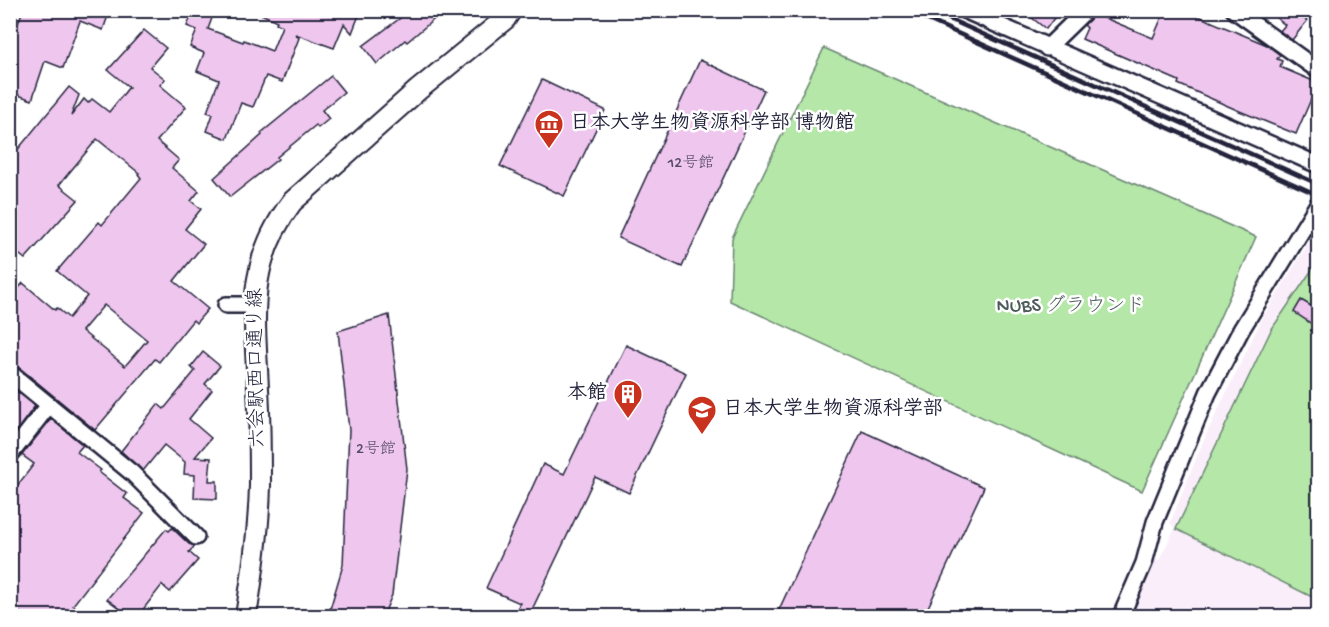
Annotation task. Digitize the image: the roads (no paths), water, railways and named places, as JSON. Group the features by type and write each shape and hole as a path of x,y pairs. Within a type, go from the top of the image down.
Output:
{"street":[{"name":"六会駅西口通り線","path":"246,616 255,561 260,489 254,305 258,268 266,244 277,222 292,202 418,90 505,19 511,10"},
{"path":"964,10 1318,165"},
{"path":"1047,48 1086,10"},
{"path":"1234,10 1318,70"},
{"path":"1121,616 1144,563 1155,522 1208,393 1241,330 1318,204"},
{"path":"226,305 254,305"},
{"path":"10,373 132,473 196,537"},
{"path":"10,454 49,405"}],"railway":[{"path":"906,10 1318,195"},
{"path":"929,10 1318,184"}],"place":[{"name":"日本大学生物資源科学部 博物館","path":"549,150"},
{"name":"本館","path":"628,420"},
{"name":"日本大学生物資源科学部","path":"702,436"}],"park label":[{"name":"NUBS グラウンド","path":"1071,307"}]}
